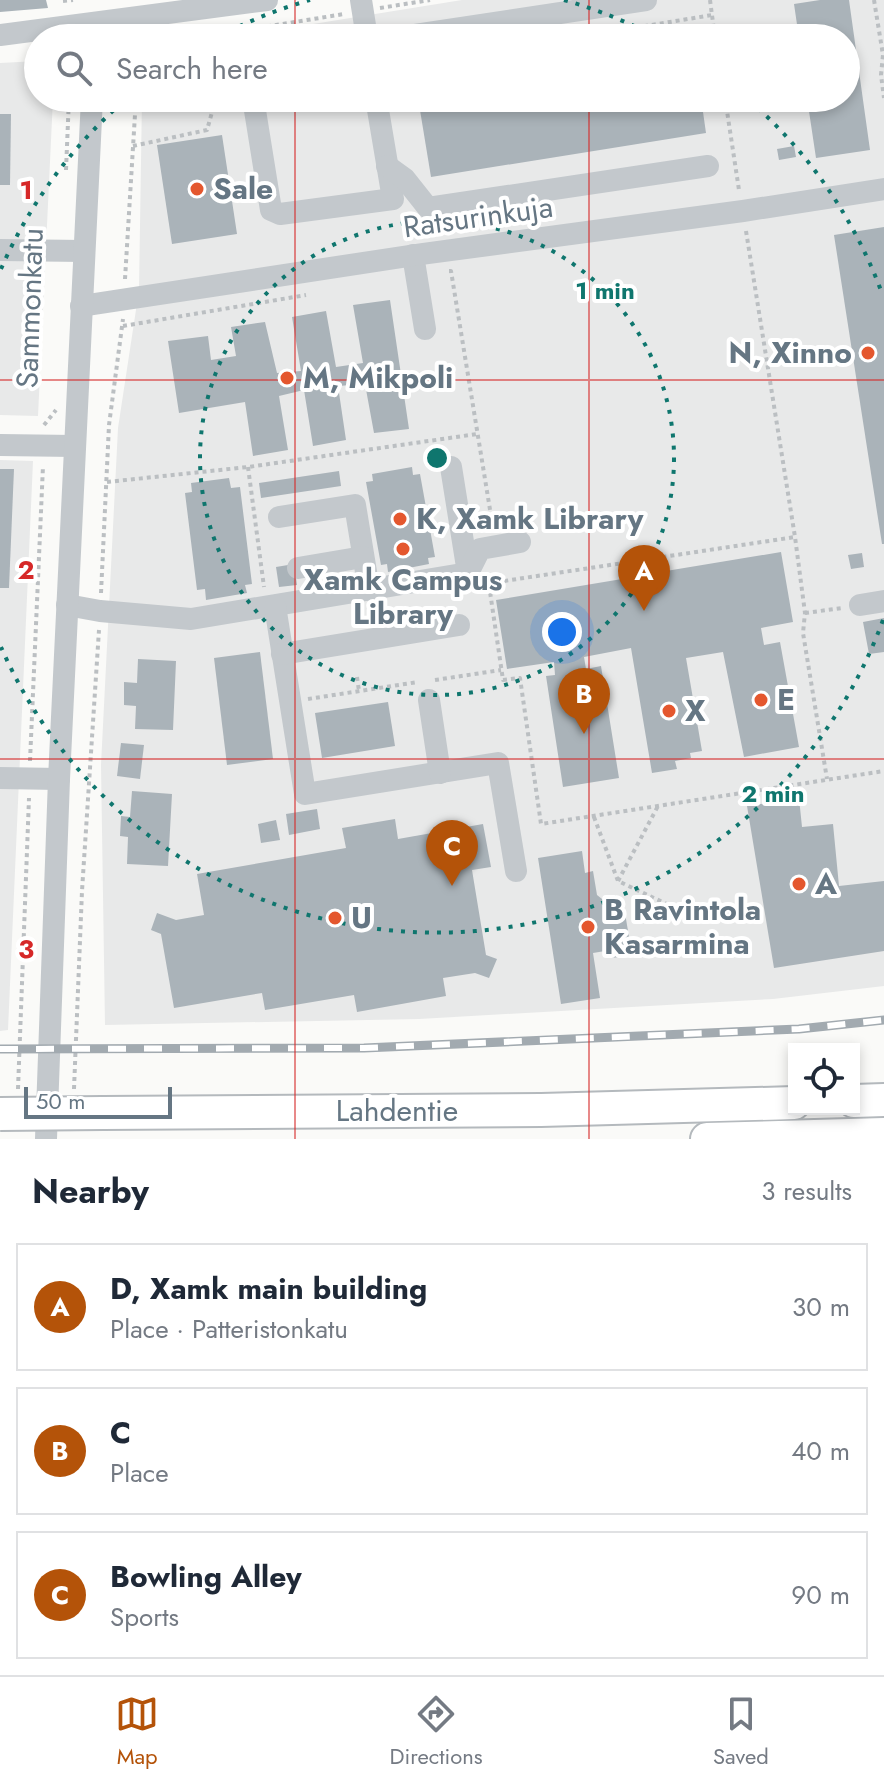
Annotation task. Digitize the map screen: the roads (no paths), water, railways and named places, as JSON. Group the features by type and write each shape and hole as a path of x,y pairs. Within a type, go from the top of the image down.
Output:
{"highway":[{"path":"860,1101 884,1100"},
{"name":"Lahdentie","path":"9,1103 103,1113 541,1110 788,1103"},
{"path":"707,1139 884,1134"}],"street":[{"path":"94,0 96,24"},
{"path":"135,24 267,0"},
{"path":"487,24 646,0"},
{"path":"0,35 24,34"},
{"name":"Sammonkatu","path":"46,1139 59,779 91,112"},
{"path":"255,112 271,210 280,214 393,199 378,112"},
{"path":"387,166 405,179 428,208 708,166"},
{"name":"Ratsurinkuja","path":"81,306 420,267 884,189"},
{"path":"0,250 84,251"},
{"path":"420,267 425,329"},
{"path":"0,445 74,446"},
{"path":"451,467 468,573"},
{"path":"279,517 355,505 369,590"},
{"path":"468,573 480,549 520,542"},
{"path":"298,568 363,557"},
{"path":"67,605 191,619 468,573"},
{"path":"860,605 884,601"},
{"path":"271,607 282,654 305,794 498,763 516,871"},
{"path":"282,654 459,625"},
{"path":"429,700 440,773"},
{"path":"0,778 59,779"}],"railway":[{"path":"0,1049 364,1048 799,1029 884,1020"}],"place":[{"name":"Sale","path":"197,189"},
{"name":"N, Xinno","path":"868,353"},
{"name":"M, Mikpoli","path":"287,378"},
{"name":"K, Xamk Library","path":"400,519"},
{"name":"Xamk Campus Library","path":"403,549"},
{"name":"D, Xamk main building","path":"644,611"},
{"name":"E","path":"761,700"},
{"name":"X","path":"669,711"},
{"name":"C","path":"584,734"},
{"name":"A","path":"799,884"},
{"name":"Bowling Alley","path":"452,886"},
{"name":"U","path":"335,918"},
{"name":"B Ravintola Kasarmina","path":"588,927"}]}
